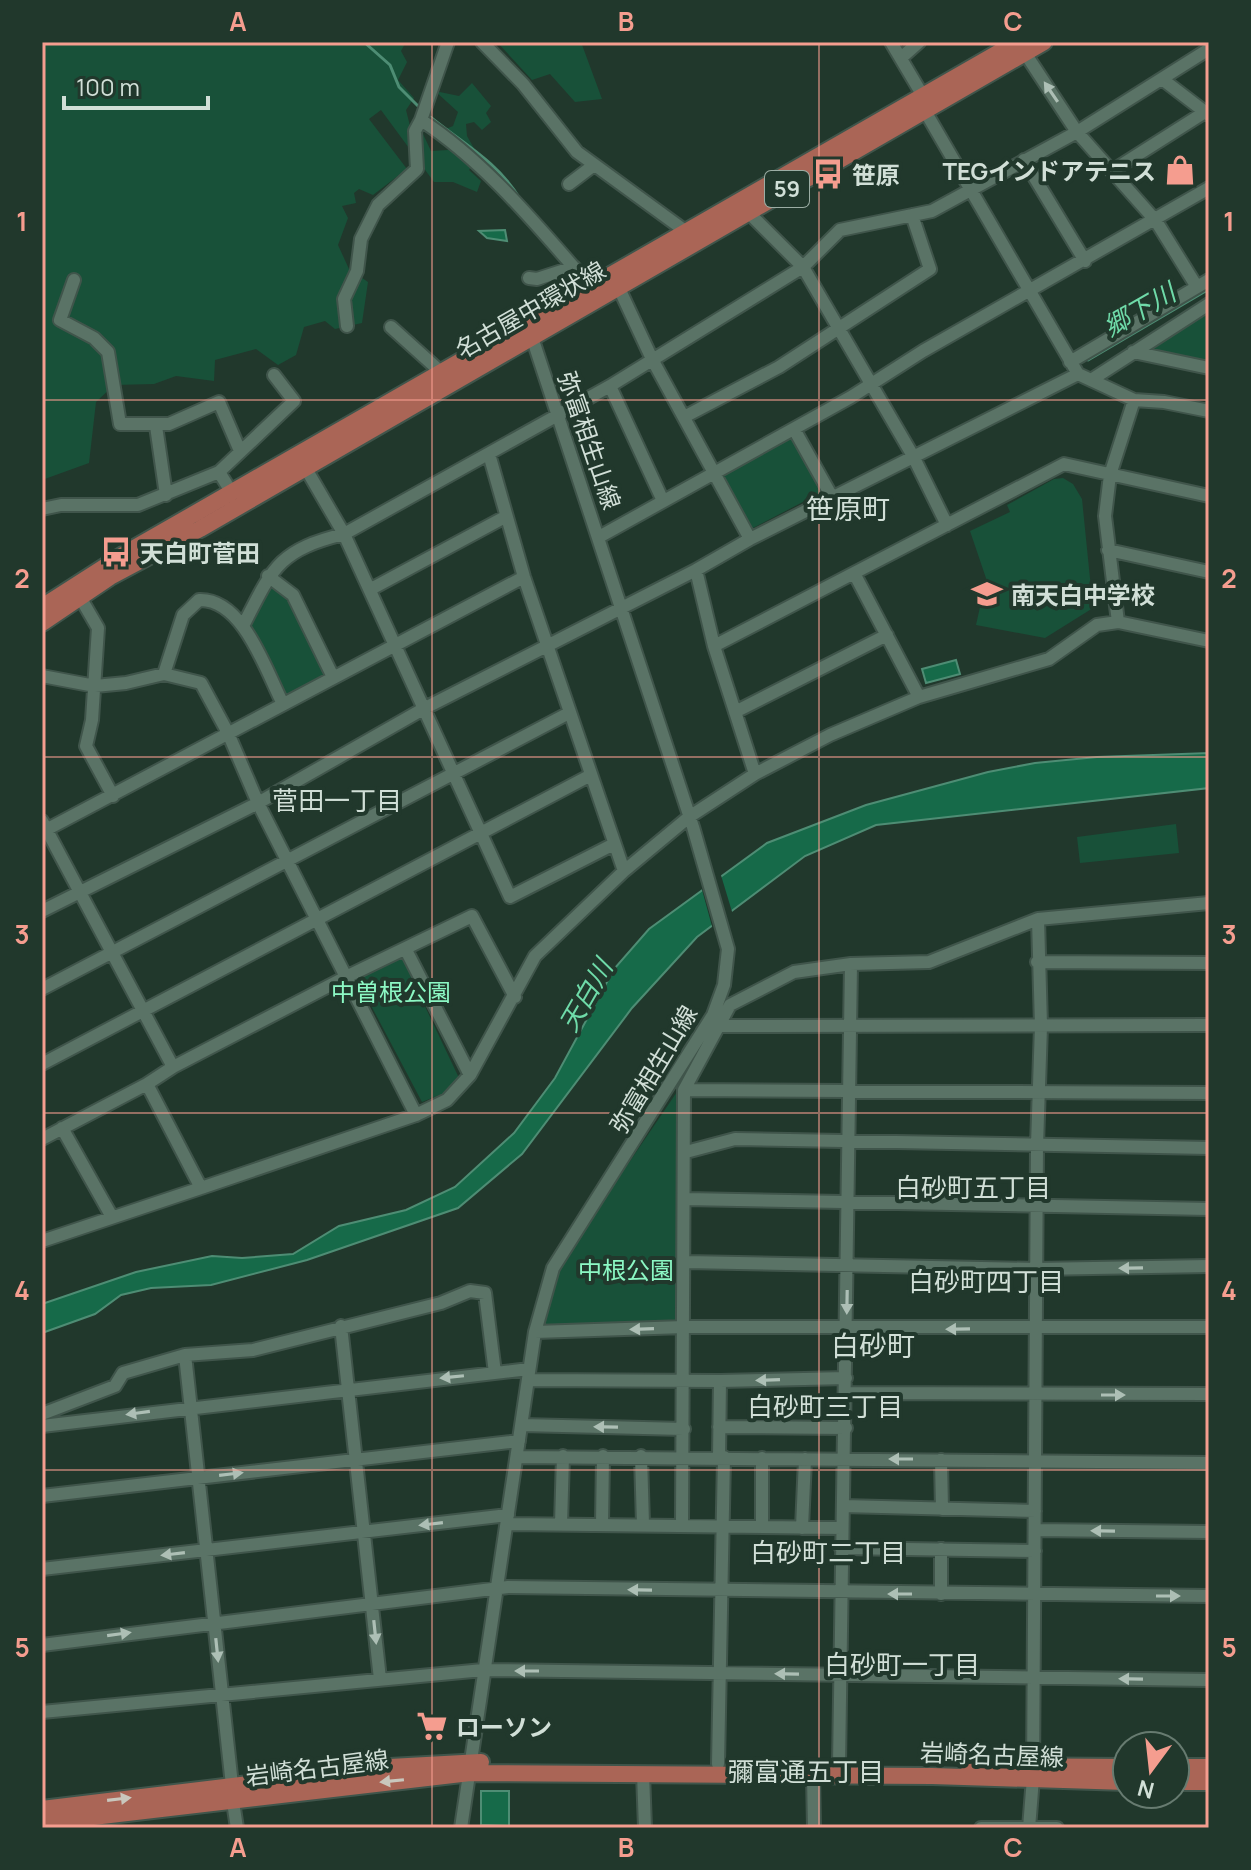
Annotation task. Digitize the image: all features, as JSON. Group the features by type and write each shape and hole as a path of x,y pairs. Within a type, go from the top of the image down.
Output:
{"main road":[{"name":"名古屋中環状線","path":"42,607 131,550 442,373 618,286 1021,48 1044,42"},
{"name":"名古屋中環状線","path":"42,623 80,597 305,467 529,330 591,287 924,104"},
{"name":"岩崎名古屋線","path":"42,1809 233,1793 471,1767 839,1765 1033,1771 1111,1780"},
{"name":"岩崎名古屋線","path":"471,1767 643,1773 813,1774 1111,1768"},
{"name":"岩崎名古屋線","path":"42,1823 233,1793"}],"street":[{"path":"347,326 344,299 357,271 361,239 378,205 417,169 415,131 448,42"},
{"path":"482,42 523,84 564,138 594,165 688,233"},
{"path":"891,42 1078,374 1134,400 1209,411"},
{"path":"901,58 919,42"},
{"path":"1021,48 1077,132 1156,221 1203,284 1070,362"},
{"path":"244,624 268,576 292,551 344,534 610,386 803,267 840,230 932,211 1077,132 1209,49"},
{"path":"1112,171 1207,114 1162,79"},
{"path":"421,120 469,156 591,287"},
{"path":"1024,160 1085,261"},
{"path":"569,184 594,165"},
{"path":"599,537 715,475 1209,188"},
{"path":"747,211 803,267 913,456 947,525"},
{"path":"684,417 779,367 930,269 912,215"},
{"path":"529,278 537,279 574,267"},
{"path":"74,280 60,320 67,327 94,338 108,352 120,424 156,426 219,402 229,433 240,451"},
{"path":"618,286 652,359 750,539"},
{"path":"1091,380 1209,304"},
{"path":"391,327 442,373"},
{"name":"弥富相生山線","path":"461,1828 535,1332 553,1268 713,1015 724,985 728,949 691,822 529,330"},
{"path":"1133,352 1209,368"},
{"path":"42,911 258,803 425,708 696,570 750,539 1078,374"},
{"path":"42,509 61,505 138,505 219,472 294,401 274,375"},
{"path":"610,386 663,501"},
{"path":"1118,622 1105,516 1110,475 1134,400"},
{"path":"156,426 166,495"},
{"path":"794,429 832,497"},
{"path":"489,454 524,577 550,643 569,713 624,871"},
{"path":"714,646 1064,464 1209,496"},
{"path":"305,467 344,534 371,589 510,897 614,844"},
{"path":"219,472 232,493"},
{"path":"371,589 505,517"},
{"path":"1108,550 1209,572"},
{"path":"696,570 714,646 755,774"},
{"path":"854,573 919,697"},
{"path":"268,576 293,595 333,677"},
{"path":"173,1067 43,827 113,796 395,643 524,577"},
{"path":"80,597 98,628 95,686 86,746 113,796"},
{"path":"164,674 183,615 199,600 208,599 244,624 283,704"},
{"path":"42,1241 416,1115 447,1100 470,1075 535,956 624,871 755,774 830,735 919,697 1049,659 1097,625 1118,622 1209,641"},
{"path":"735,712 887,635"},
{"path":"42,676 95,686 164,674 201,683 228,733 258,803 416,1115"},
{"path":"42,989 569,713"},
{"path":"42,1064 591,775"},
{"path":"682,1524 686,1262 684,1090 730,1005 775,979 811,968 929,962 1038,919 1209,903"},
{"path":"42,1139 346,977 472,916 515,997"},
{"path":"1029,1827 1033,1771 1036,1203 1041,1026 1038,919"},
{"path":"406,950 470,1075"},
{"path":"1037,962 1209,963"},
{"path":"839,1765 841,1548 846,1459 851,964"},
{"path":"718,1026 1209,1025"},
{"path":"147,1084 201,1188"},
{"path":"684,1090 1209,1093"},
{"path":"62,1128 112,1217"},
{"path":"686,1152 735,1139 1209,1148"},
{"path":"686,1199 1036,1203 1209,1209"},
{"path":"686,1262 1036,1269 1209,1266"},
{"path":"42,1414 115,1386 123,1373 185,1355 253,1350 441,1303 470,1291 485,1293 495,1373"},
{"path":"341,1326 380,1679"},
{"path":"535,1332 684,1327 847,1330 1209,1327"},
{"path":"185,1355 188,1406 237,1828"},
{"path":"42,1426 188,1406 495,1373 720,1381 846,1378"},
{"path":"718,1764 722,1672 720,1381"},
{"path":"846,1393 1209,1394"},
{"path":"522,1425 684,1429"},
{"path":"719,1427 846,1428"},
{"path":"42,1496 519,1441"},
{"path":"561,1524 563,1456"},
{"path":"602,1524 603,1456"},
{"path":"641,1456 643,1524"},
{"path":"517,1457 683,1456 1209,1463"},
{"path":"762,1458 762,1527"},
{"path":"802,1528 805,1459"},
{"path":"941,1460 942,1509"},
{"path":"843,1506 1035,1511"},
{"path":"42,1569 508,1520 561,1524 842,1528"},
{"path":"1035,1530 1209,1532"},
{"path":"841,1548 1035,1551"},
{"path":"941,1549 941,1594"},
{"path":"42,1645 214,1621 372,1605 497,1588 1209,1596"},
{"path":"42,1712 483,1670 1209,1680"},
{"path":"643,1773 645,1828"},
{"path":"813,1774 814,1828"},
{"path":"981,1828 1057,1828"}],"green space":[{"path":"42,42 406,42 401,51 407,62 398,80 414,98 406,110 411,130 423,134 431,151 448,150 443,130 453,126 458,112 435,91 459,96 472,83 491,106 486,113 491,122 482,130 474,122 466,124 467,136 479,157 469,170 481,181 477,192 453,182 434,182 381,110 369,119 407,169 373,195 359,189 354,193 356,203 342,206 348,218 338,245 349,269 368,282 362,323 335,329 325,321 304,327 296,355 278,365 256,349 215,360 214,381 176,376 154,384 114,385 96,402 89,463 42,480"},
{"path":"497,42 581,42 602,99 575,102 550,74 532,80"},
{"path":"1209,309 1209,364 1144,350"},
{"path":"790,436 794,437 824,487 822,492 751,529 721,479 723,474"},
{"path":"1063,478 1073,484 1082,499 1093,608 1045,638 976,625 980,607 985,608 989,587 970,531 1010,512 1007,505 1054,479"},
{"path":"269,587 276,587 289,600 327,672 325,677 290,695 285,694 249,623"},
{"path":"1176,824 1179,853 1080,863 1077,837"},
{"name":"中曽根公園","path":"402,958 459,1078 442,1094 422,1102 357,979"},
{"name":"中根公園","path":"681,1086 682,1325 540,1329 556,1270"}],"shaded area":[{"path":"505,230 507,241 487,238 479,231"},
{"path":"956,660 960,674 926,683 922,669"},
{"name":"天白川","path":"1209,753 1209,788 876,825 805,856 697,937 632,1008 522,1154 458,1208 307,1260 211,1285 151,1288 121,1295 95,1314 42,1333 42,1304 136,1272 212,1256 242,1258 293,1254 339,1226 406,1210 455,1187 514,1133 555,1078 614,969 649,929 767,843 866,805 988,772 1035,763 1097,757"},
{"path":"481,1791 509,1791 509,1826 481,1825"}],"pier":[{"path":"720,872 733,915 713,930 701,886"}],"waterway":[{"path":"364,42 390,65 399,87 422,110"},
{"path":"429,116 501,174 520,199"},
{"path":"578,264 592,270"},
{"name":"郷下川","path":"1088,360 1209,289"}],"place":[{"name":"TEGインドアテニス","path":"1180,170"},
{"name":"笹原","path":"828,174"},
{"name":"天白町菅田","path":"116,552"},
{"name":"南天白中学校","path":"987,594"},
{"name":"ローソン","path":"432,1726"}],"district":[{"name":"笹原町","path":"848,508"},
{"name":"菅田一丁目","path":"337,800"},
{"name":"白砂町五丁目","path":"973,1187"},
{"name":"白砂町四丁目","path":"986,1281"},
{"name":"白砂町","path":"873,1345"},
{"name":"白砂町三丁目","path":"825,1406"},
{"name":"白砂町二丁目","path":"828,1552"},
{"name":"白砂町一丁目","path":"902,1664"},
{"name":"彌富通五丁目","path":"806,1771"}]}
